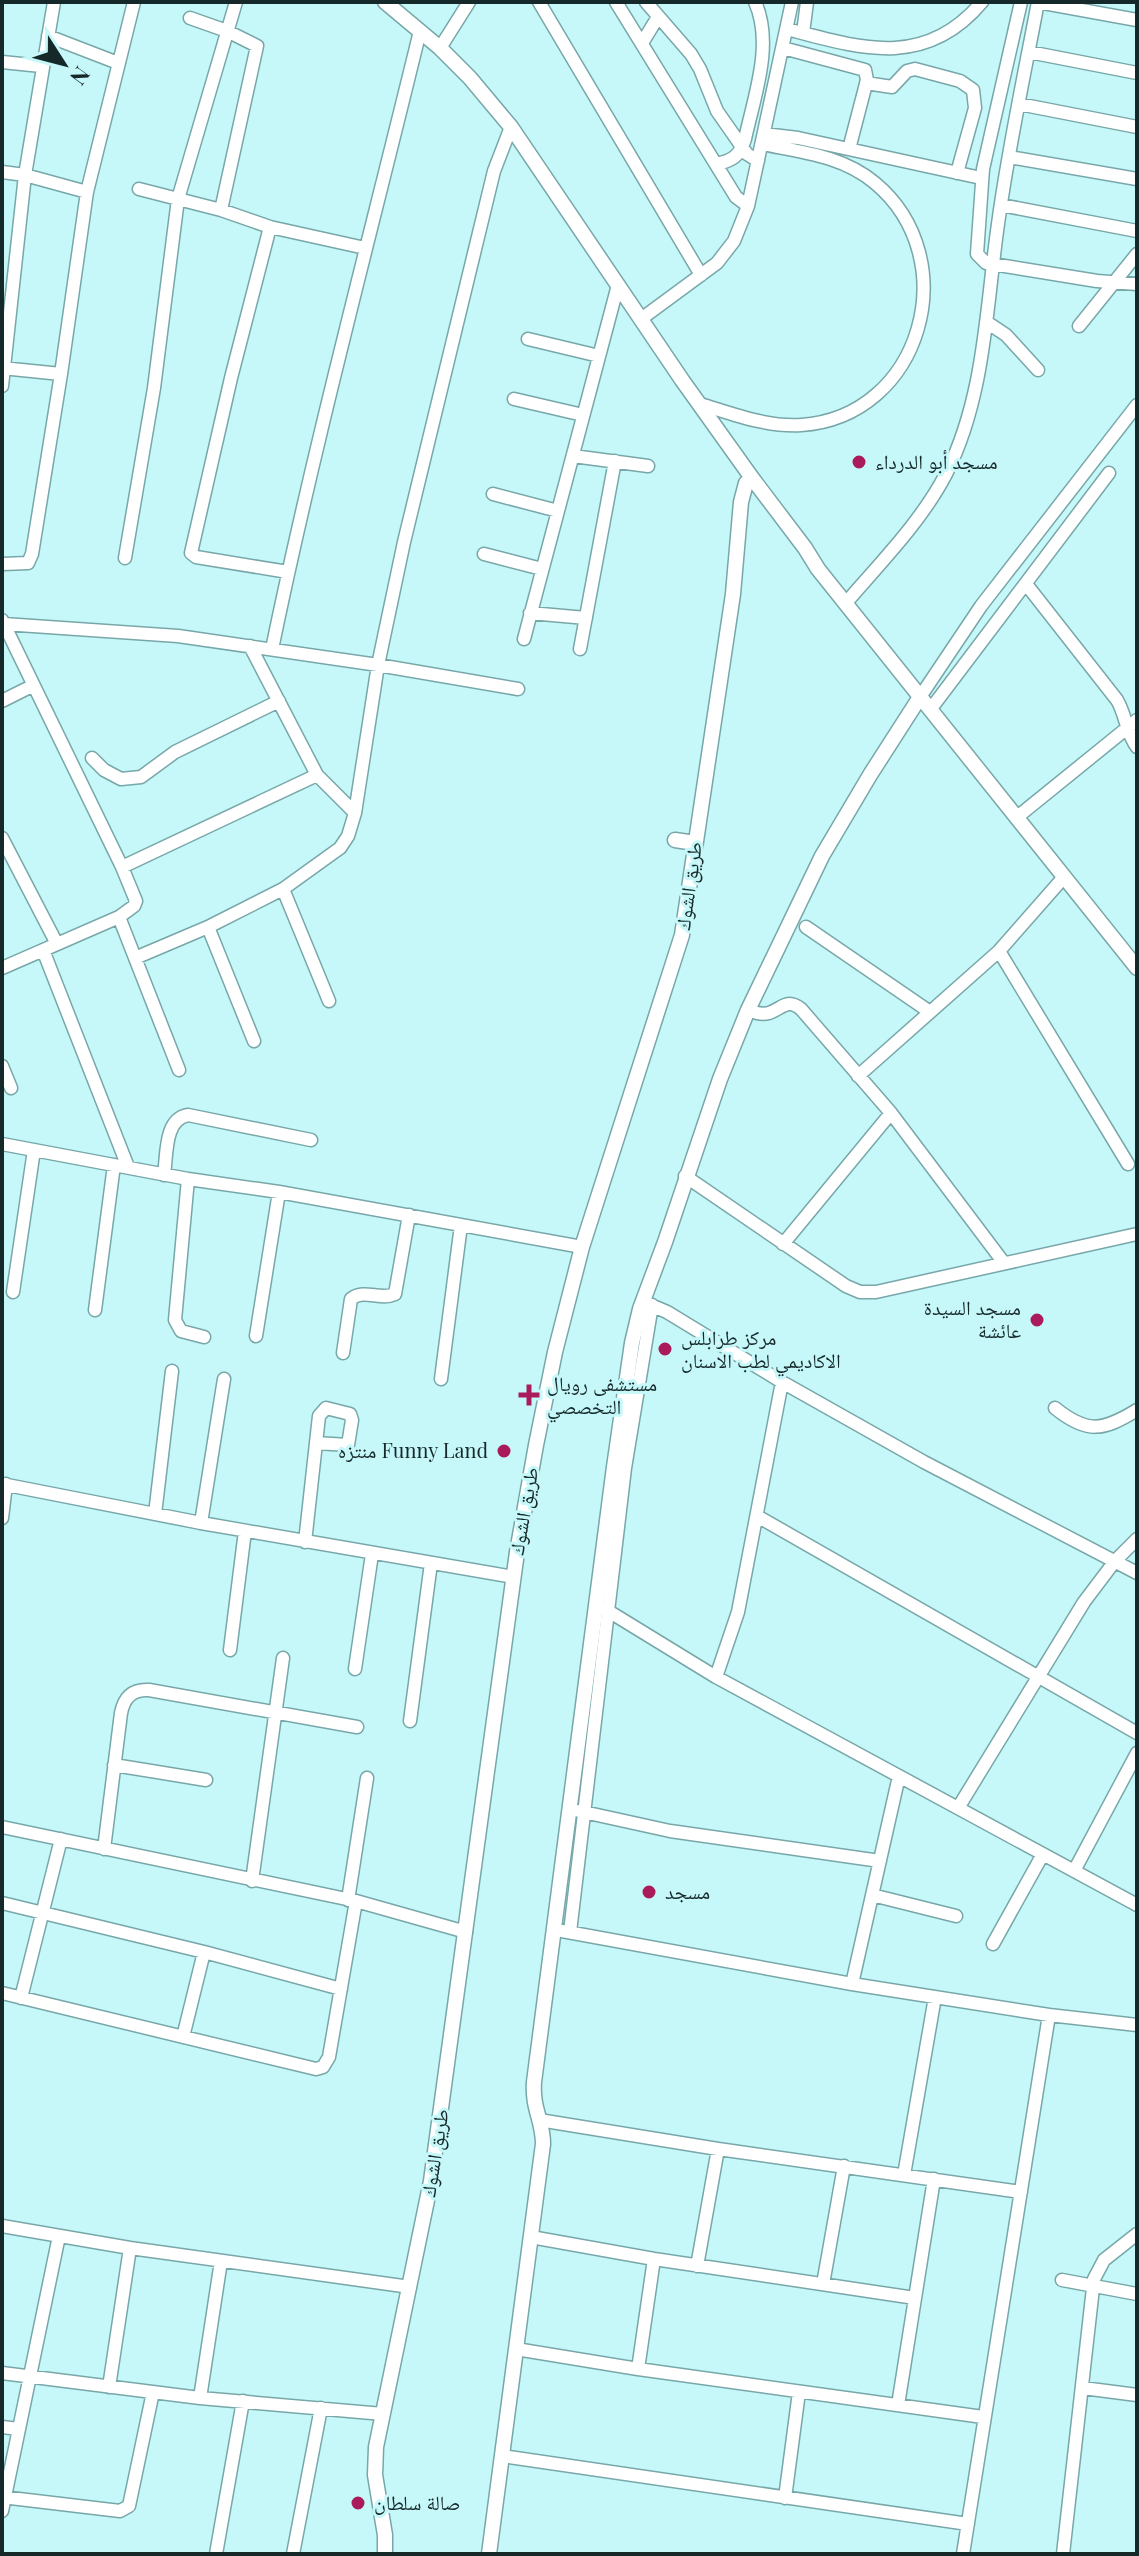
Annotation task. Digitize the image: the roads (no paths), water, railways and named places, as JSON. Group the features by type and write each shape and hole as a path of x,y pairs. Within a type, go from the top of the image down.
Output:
{"main road":[{"path":"385,2 440,48 511,127 749,480"},
{"path":"682,380 695,411 805,548 845,604 1137,968"},
{"name":"طريق الشوك","path":"385,2554 384,2525 375,2475 376,2447 431,2181 514,1577 534,1457 555,1352 582,1247 676,957 685,918 733,594 741,502 749,480"},
{"path":"489,2554 543,2144 534,2105 534,2082 562,1931 603,1609 632,1343 647,1304 685,1176 748,1010 822,856 920,697"},
{"path":"675,840 695,843"}],"street":[{"path":"2,386 8,272 54,2"},
{"path":"2,564 28,563 32,554 87,192 134,2"},
{"path":"125,558 154,388 178,199 236,2"},
{"path":"440,48 469,2"},
{"path":"539,2 701,275"},
{"path":"616,2 736,197 748,206"},
{"path":"646,2 696,61 717,111 750,157 758,161"},
{"path":"716,164 729,161 743,147 762,54 763,30 755,2"},
{"path":"641,319 727,252 742,223 792,2"},
{"path":"803,33 807,2"},
{"path":"787,29 879,50 918,45 960,23 982,2"},
{"path":"1021,2 981,178 981,220 976,250 982,261 992,264 1137,284"},
{"path":"845,604 916,520 945,475 966,425 988,323 992,264 1001,205 1038,2 1137,20"},
{"path":"642,43 658,17"},
{"path":"190,18 254,43 258,51 221,210"},
{"path":"272,649 365,248 420,31"},
{"path":"48,36 118,63"},
{"path":"915,69 918,45"},
{"path":"783,48 862,67 867,73 849,149"},
{"path":"1029,52 1137,73"},
{"path":"2,62 41,66"},
{"path":"866,83 892,87 907,71 915,69 960,81 973,90 975,108 957,173"},
{"path":"1019,104 1137,127"},
{"path":"135,958 208,927 283,889 340,848 348,836 355,813 378,665 404,542 494,171 511,127"},
{"path":"763,139 849,149 981,178"},
{"path":"700,404 780,425 825,421 865,403 883,388 905,360 919,328 923,266 910,228 892,199 867,176 846,164 763,139"},
{"path":"1009,157 1137,179"},
{"path":"2,172 87,192"},
{"path":"139,189 221,210 270,227 365,248"},
{"path":"1001,205 1137,231"},
{"path":"270,227 191,553 196,557 288,572"},
{"path":"1079,326 1137,254"},
{"path":"524,639 618,285"},
{"path":"988,323 1006,335 1038,370"},
{"path":"528,339 599,356"},
{"path":"3,368 61,374"},
{"path":"514,399 583,415"},
{"path":"920,697 981,606 1137,406"},
{"path":"573,456 648,466"},
{"path":"580,649 615,461"},
{"path":"930,710 1109,473"},
{"path":"493,494 558,511"},
{"path":"484,554 542,569"},
{"path":"1026,584 1117,700 1132,723 1130,737 1137,747"},
{"path":"530,613 586,618"},
{"path":"2,968 119,917 136,901 3,622 178,636 518,689"},
{"path":"250,646 317,775 355,813"},
{"path":"2,701 32,686"},
{"path":"92,758 104,770 121,779 141,777 175,752 279,701"},
{"path":"1016,818 1132,723"},
{"path":"122,867 317,775"},
{"path":"2,838 57,944"},
{"path":"858,1076 999,951 1064,877"},
{"path":"283,889 329,1001"},
{"path":"119,917 179,1070"},
{"path":"208,927 254,1041"},
{"path":"806,927 930,1012"},
{"path":"43,950 128,1167"},
{"path":"999,951 1128,1164"},
{"path":"748,1010 765,1014 787,1003 798,1006 891,1113 1004,1263"},
{"path":"2,1066 11,1088"},
{"path":"783,1244 891,1113"},
{"path":"164,1175 171,1126 181,1116 311,1140"},
{"path":"2,1144 582,1247"},
{"path":"13,1292 34,1150"},
{"path":"95,1310 114,1165"},
{"path":"685,1176 846,1286 860,1292 876,1292 1137,1234"},
{"path":"188,1179 175,1320 181,1331 204,1337"},
{"path":"256,1336 279,1192"},
{"path":"343,1353 351,1299 360,1294 387,1297 395,1294 409,1215"},
{"path":"441,1379 461,1225"},
{"path":"647,1304 667,1312 782,1382 924,1462 1137,1573"},
{"path":"155,1514 172,1371"},
{"path":"201,1523 224,1379"},
{"path":"716,1677 738,1612 782,1382"},
{"path":"1055,1408 1083,1426 1098,1428 1116,1423 1137,1410"},
{"path":"305,1542 316,1443"},
{"path":"2,1518 4,1484 305,1542 514,1577"},
{"path":"757,1516 1137,1733"},
{"path":"230,1650 245,1531"},
{"path":"958,1808 1084,1602 1115,1561 1137,1539"},
{"path":"355,1669 372,1554"},
{"path":"410,1721 431,1563"},
{"path":"603,1609 716,1677 1137,1905"},
{"path":"252,1881 283,1658"},
{"path":"104,1849 123,1704 134,1692 149,1690 357,1727"},
{"path":"1074,1871 1137,1753"},
{"path":"114,1765 206,1780"},
{"path":"852,1984 899,1776"},
{"path":"2,1993 313,2070 320,2068 329,2057 341,1989 367,1778"},
{"path":"577,1810 670,1831 880,1861"},
{"path":"2,1827 352,1900 466,1932"},
{"path":"21,1998 61,1839"},
{"path":"993,1944 1043,1854"},
{"path":"872,1895 956,1916"},
{"path":"2,1903 341,1989"},
{"path":"562,1931 852,1984 1049,2015 1137,2025"},
{"path":"183,2037 204,1952"},
{"path":"904,2175 935,1997"},
{"path":"963,2554 1049,2015"},
{"path":"539,2120 1021,2192"},
{"path":"697,2266 718,2149"},
{"path":"823,2284 844,2166"},
{"path":"898,2405 934,2179"},
{"path":"2,2226 130,2248 410,2287"},
{"path":"1063,2554 1094,2279 1104,2260 1137,2234"},
{"path":"2,2511 59,2236"},
{"path":"531,2237 697,2266 915,2298"},
{"path":"109,2387 130,2248"},
{"path":"638,2369 654,2259"},
{"path":"200,2398 221,2261"},
{"path":"1062,2280 1137,2294"},
{"path":"516,2349 983,2417"},
{"path":"2,2373 200,2398 383,2414"},
{"path":"1083,2388 1137,2395"},
{"path":"4,2497 126,2510 153,2392"},
{"path":"785,2498 799,2392"},
{"path":"216,2554 243,2401"},
{"path":"293,2554 321,2408"},
{"path":"2,2427 19,2429"},
{"path":"502,2456 968,2524"}],"place":[{"name":"مسجد أبو الدرداء","path":"859,462"},
{"name":"مسجد السيدة عائشة","path":"1037,1320"},
{"name":"مركز طرابلس الاكاديمي لطب الاسنان","path":"665,1349"},
{"name":"مستشفى رويال التخصصي","path":"529,1395"},
{"name":"منتزه Funny Land","path":"504,1451"},
{"name":"مسجد","path":"649,1892"},
{"name":"صالة سلطان","path":"358,2503"}]}
